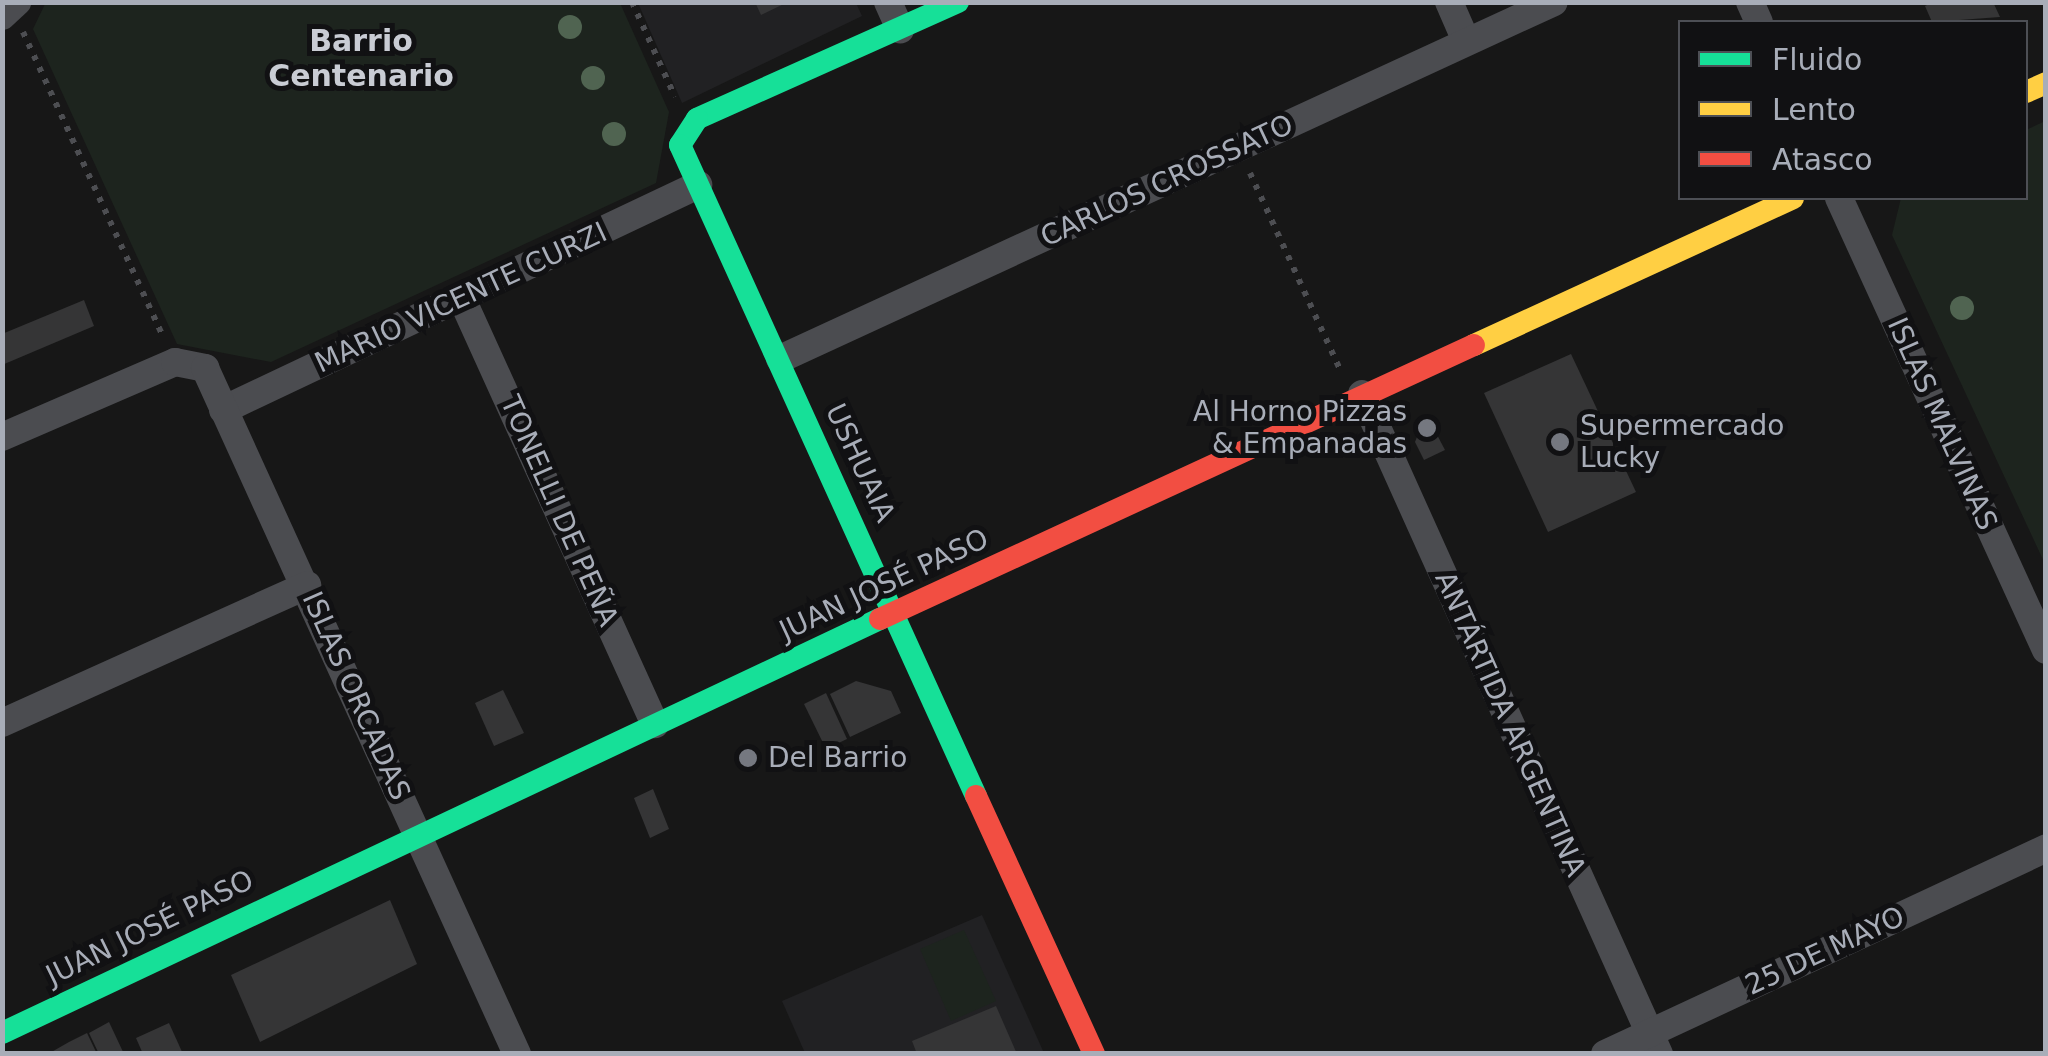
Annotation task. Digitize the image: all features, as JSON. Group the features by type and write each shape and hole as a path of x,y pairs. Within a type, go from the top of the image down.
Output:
{"main road":[{"path":"693,124 958,2"},
{"name":"USHUAIA","path":"693,124 680,145 1094,1054"},
{"name":"JUAN JOSÉ PASO","path":"2,1033 416,833 1789,200"}],"street":[{"path":"888,2 900,29"},
{"path":"1449,2 1466,41"},
{"name":"CARLOS CROSSATO","path":"780,360 1554,2"},
{"name":"MARIO VICENTE CURZI","path":"223,410 698,186"},
{"name":"ISLAS MALVINAS","path":"1841,200 2046,650"},
{"name":"TONELLI DE PEÑA","path":"462,299 656,724"},
{"path":"2,437 175,362"},
{"name":"ISLAS ORCADAS","path":"175,362 204,368 307,585 517,1054"},
{"name":"ANTÁRTIDA ARGENTINA","path":"1358,396 1654,1043"},
{"path":"2,723 307,585"},
{"name":"25 DE MAYO","path":"1605,1054 1654,1043 2046,848"}],"path":[{"path":"632,2 693,124"},
{"path":"11,10 175,362"},
{"path":"1238,149 1358,396"}],"shaded area":[{"path":"46,2 620,3 669,112 656,183 271,362 177,344 33,29"},
{"path":"638,3 856,3 862,16 682,103"},
{"path":"2045,121 2045,564 1892,235 1901,200 2028,200 2028,129"},
{"path":"982,915 1044,1053 805,1053 782,1001"},
{"path":"964,930 996,1001 951,1021 920,949"}],"building":[{"path":"755,2 788,2 761,15"},
{"path":"1933,2 1993,2 2000,17 1931,20 1925,6"},
{"path":"84,300 94,326 2,365 2,334"},
{"name":"Supermercado Lucky","path":"1571,354 1636,492 1548,532 1484,393"},
{"name":"Al Horno Pizzas & Empanadas","path":"1426,414 1445,450 1424,460 1415,442"},
{"path":"856,681 891,691 901,713 850,737 830,694"},
{"path":"503,690 524,733 494,746 475,703"},
{"path":"826,693 847,739 826,749 804,704"},
{"path":"653,789 669,829 650,838 634,798"},
{"path":"390,900 417,964 260,1042 231,975"},
{"path":"996,1006 1017,1054 917,1054 912,1041"},
{"path":"109,1022 124,1054 99,1054 89,1033"},
{"path":"169,1023 183,1054 143,1054 136,1038"},
{"path":"87,1033 97,1054 48,1054 69,1042"}],"traffic: fast":[{"path":"958,2 697,119 680,145 976,796"},
{"path":"2,1033 880,619"}],"traffic: slow":[{"path":"2028,91 2046,83"},
{"path":"1474,345 1789,200"}],"traffic: jam":[{"path":"880,619 1474,345"},
{"path":"976,796 1094,1054"}],"place":[{"name":"Al Horno Pizzas & Empanadas","path":"1427,428"},
{"name":"Supermercado Lucky","path":"1560,442"},
{"name":"Del Barrio","path":"748,758"}],"district":[{"name":"Barrio Centenario","path":"361,58"}]}
